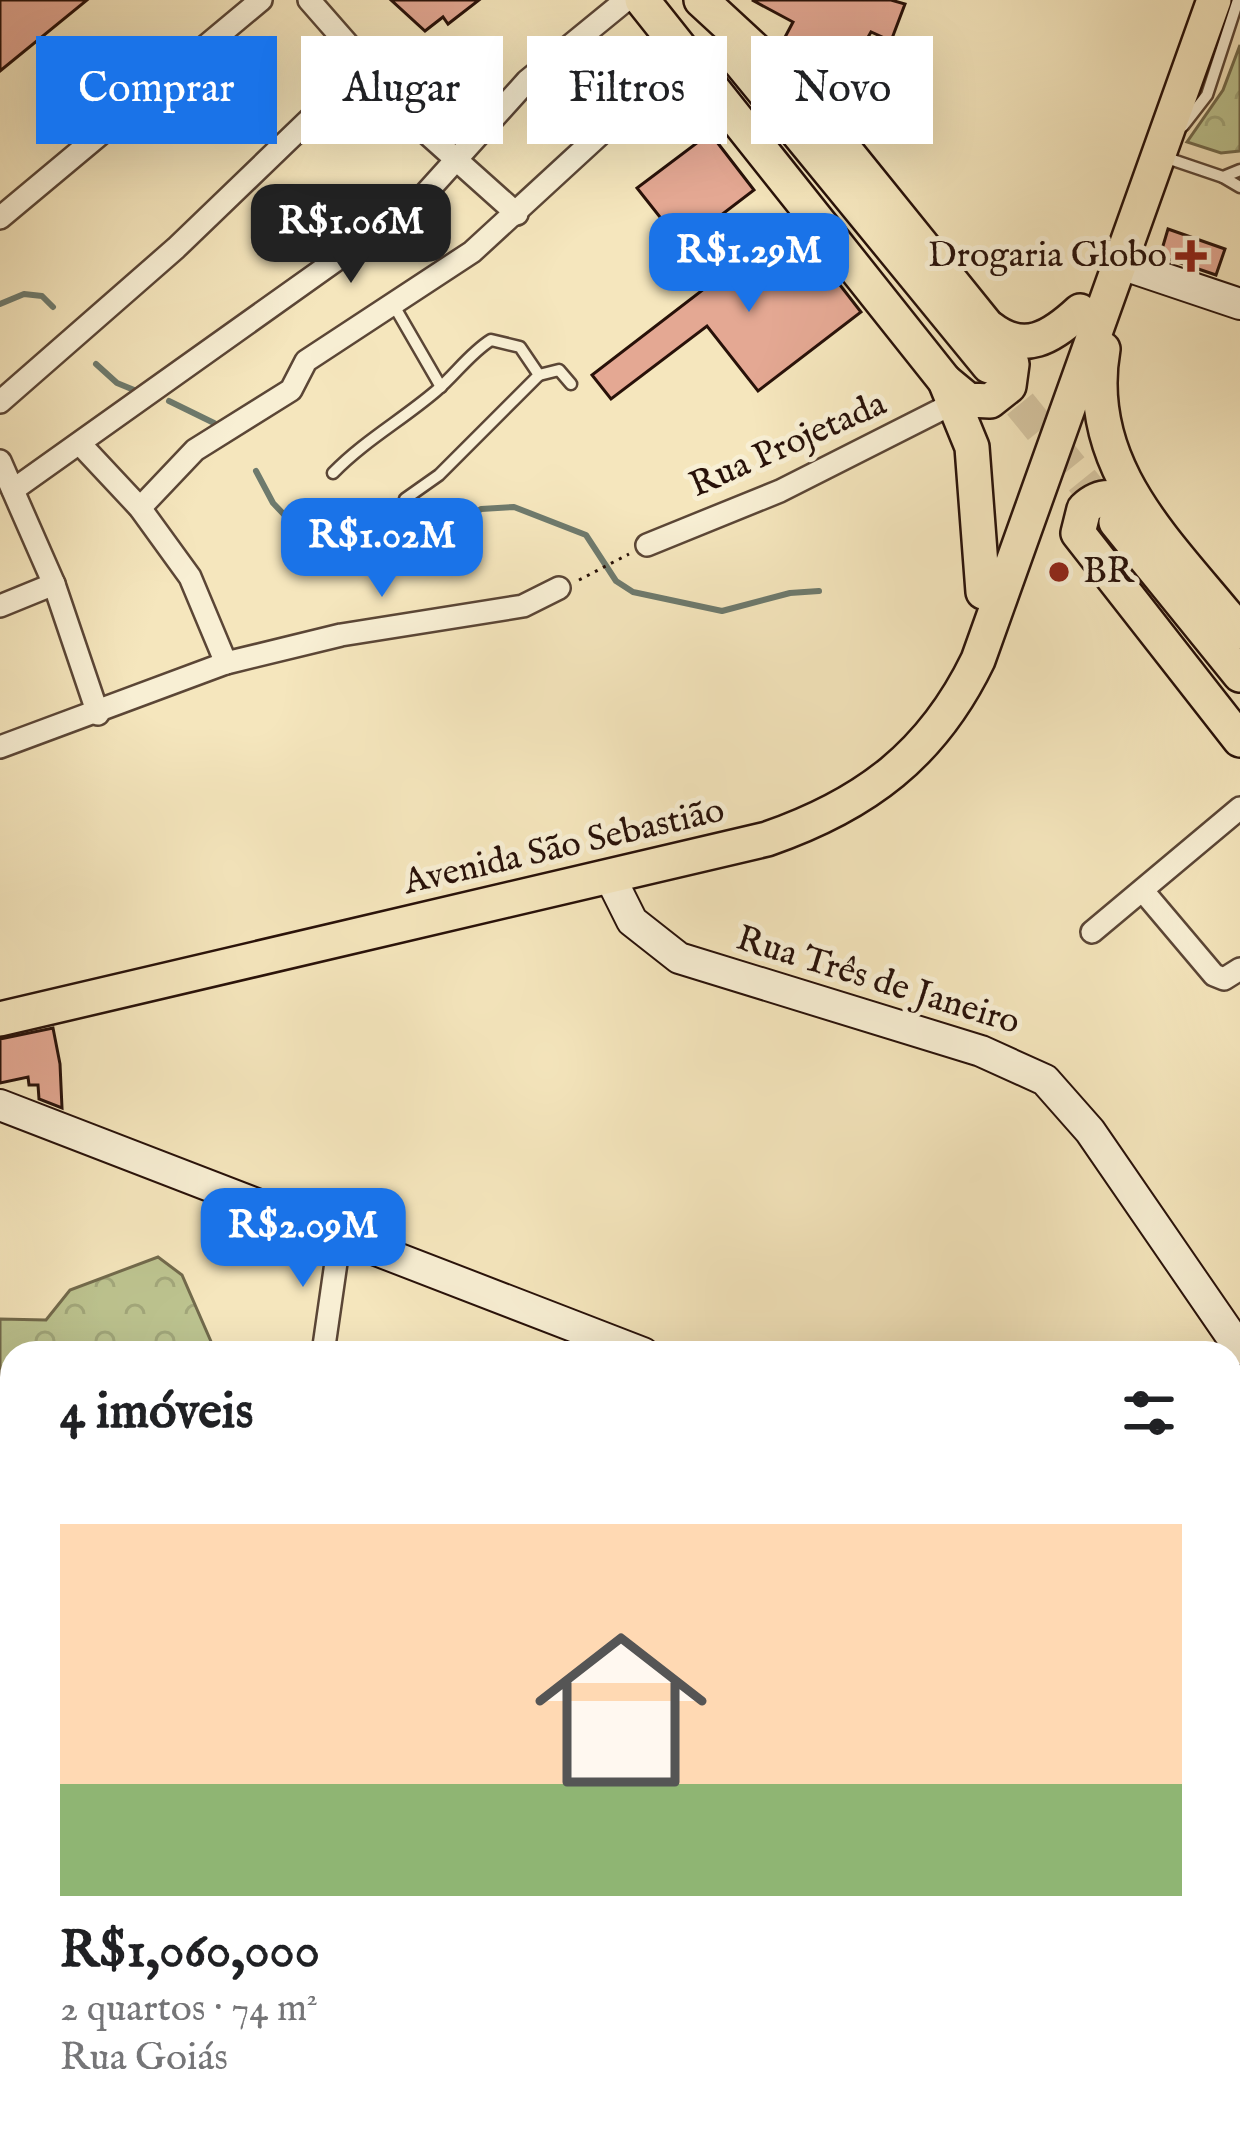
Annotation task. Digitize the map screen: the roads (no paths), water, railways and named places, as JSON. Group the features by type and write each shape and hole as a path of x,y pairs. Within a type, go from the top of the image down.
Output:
{"main road":[{"path":"642,0 667,36"},
{"path":"651,0 740,94 966,382 982,592"},
{"path":"682,0 759,81 966,382 974,401 990,401 1006,390 1012,364 988,327 791,83 701,0"},
{"name":"Avenida São Sebastião","path":"0,999 602,863 800,808 866,772 922,718 960,654 1190,0"},
{"path":"1214,0 1120,264 1102,357 1099,417 1118,473 1240,632"},
{"path":"727,108 966,382"},
{"name":"Avenida São Sebastião","path":"0,1019 610,877 798,828 890,779 929,740 962,694 1120,264"},
{"path":"988,327 1012,340 1036,341 1080,311"},
{"path":"1160,531 1124,500 1096,500 1084,509 1077,528 1104,540 1240,675"},
{"path":"1013,563 1031,549 1053,544 1078,548 1104,540"},
{"path":"1104,540 1240,710"},
{"path":"1104,540 1240,740"}],"street":[{"path":"0,218 262,0"},
{"path":"308,0 339,36"},
{"path":"13,490 82,446 398,216 526,81 626,0"},
{"path":"0,402 176,248 301,128"},
{"path":"441,144 517,214"},
{"path":"140,508 195,450 291,390 307,361 472,252 591,144"},
{"path":"1120,264 1240,304"},
{"name":"Rua Projetada","path":"638,550 780,490 966,382"},
{"path":"82,446 140,508 190,577 226,663"},
{"path":"0,461 54,584 98,714"},
{"path":"0,606 54,584"},
{"path":"0,747 226,663 341,635 524,606 570,584"},
{"path":"1092,932 1240,808"},
{"name":"Rua Três de Janeiro","path":"610,877 632,921 679,958 981,1051 1045,1080 1090,1131 1234,1341"},
{"path":"1143,891 1214,975 1224,979 1240,969"},
{"path":"0,1105 340,1235 580,1341"},
{"path":"325,1341 340,1235"}],"lane":[{"path":"1238,0 1207,95 1159,155 1240,184"},
{"path":"1223,177 1240,170"},
{"path":"392,301 441,387"},
{"path":"333,473 357,448 380,437 441,387 491,340 520,347 539,375"},
{"path":"405,500 439,475 539,375 559,370 571,384"}],"waterway":[{"path":"0,304 24,294 42,296 53,307"},
{"path":"96,364 117,383 139,392"},
{"path":"169,401 214,423"},
{"path":"256,471 273,503 312,544 373,549 454,528 481,509 514,507 586,535 616,581 633,592 722,611 790,593 819,591"}],"tunnel":[{"path":"989,366 1115,521"}],"place":[{"name":"Drogaria Globo","path":"1191,256"},
{"name":"BR","path":"1059,572"}]}
